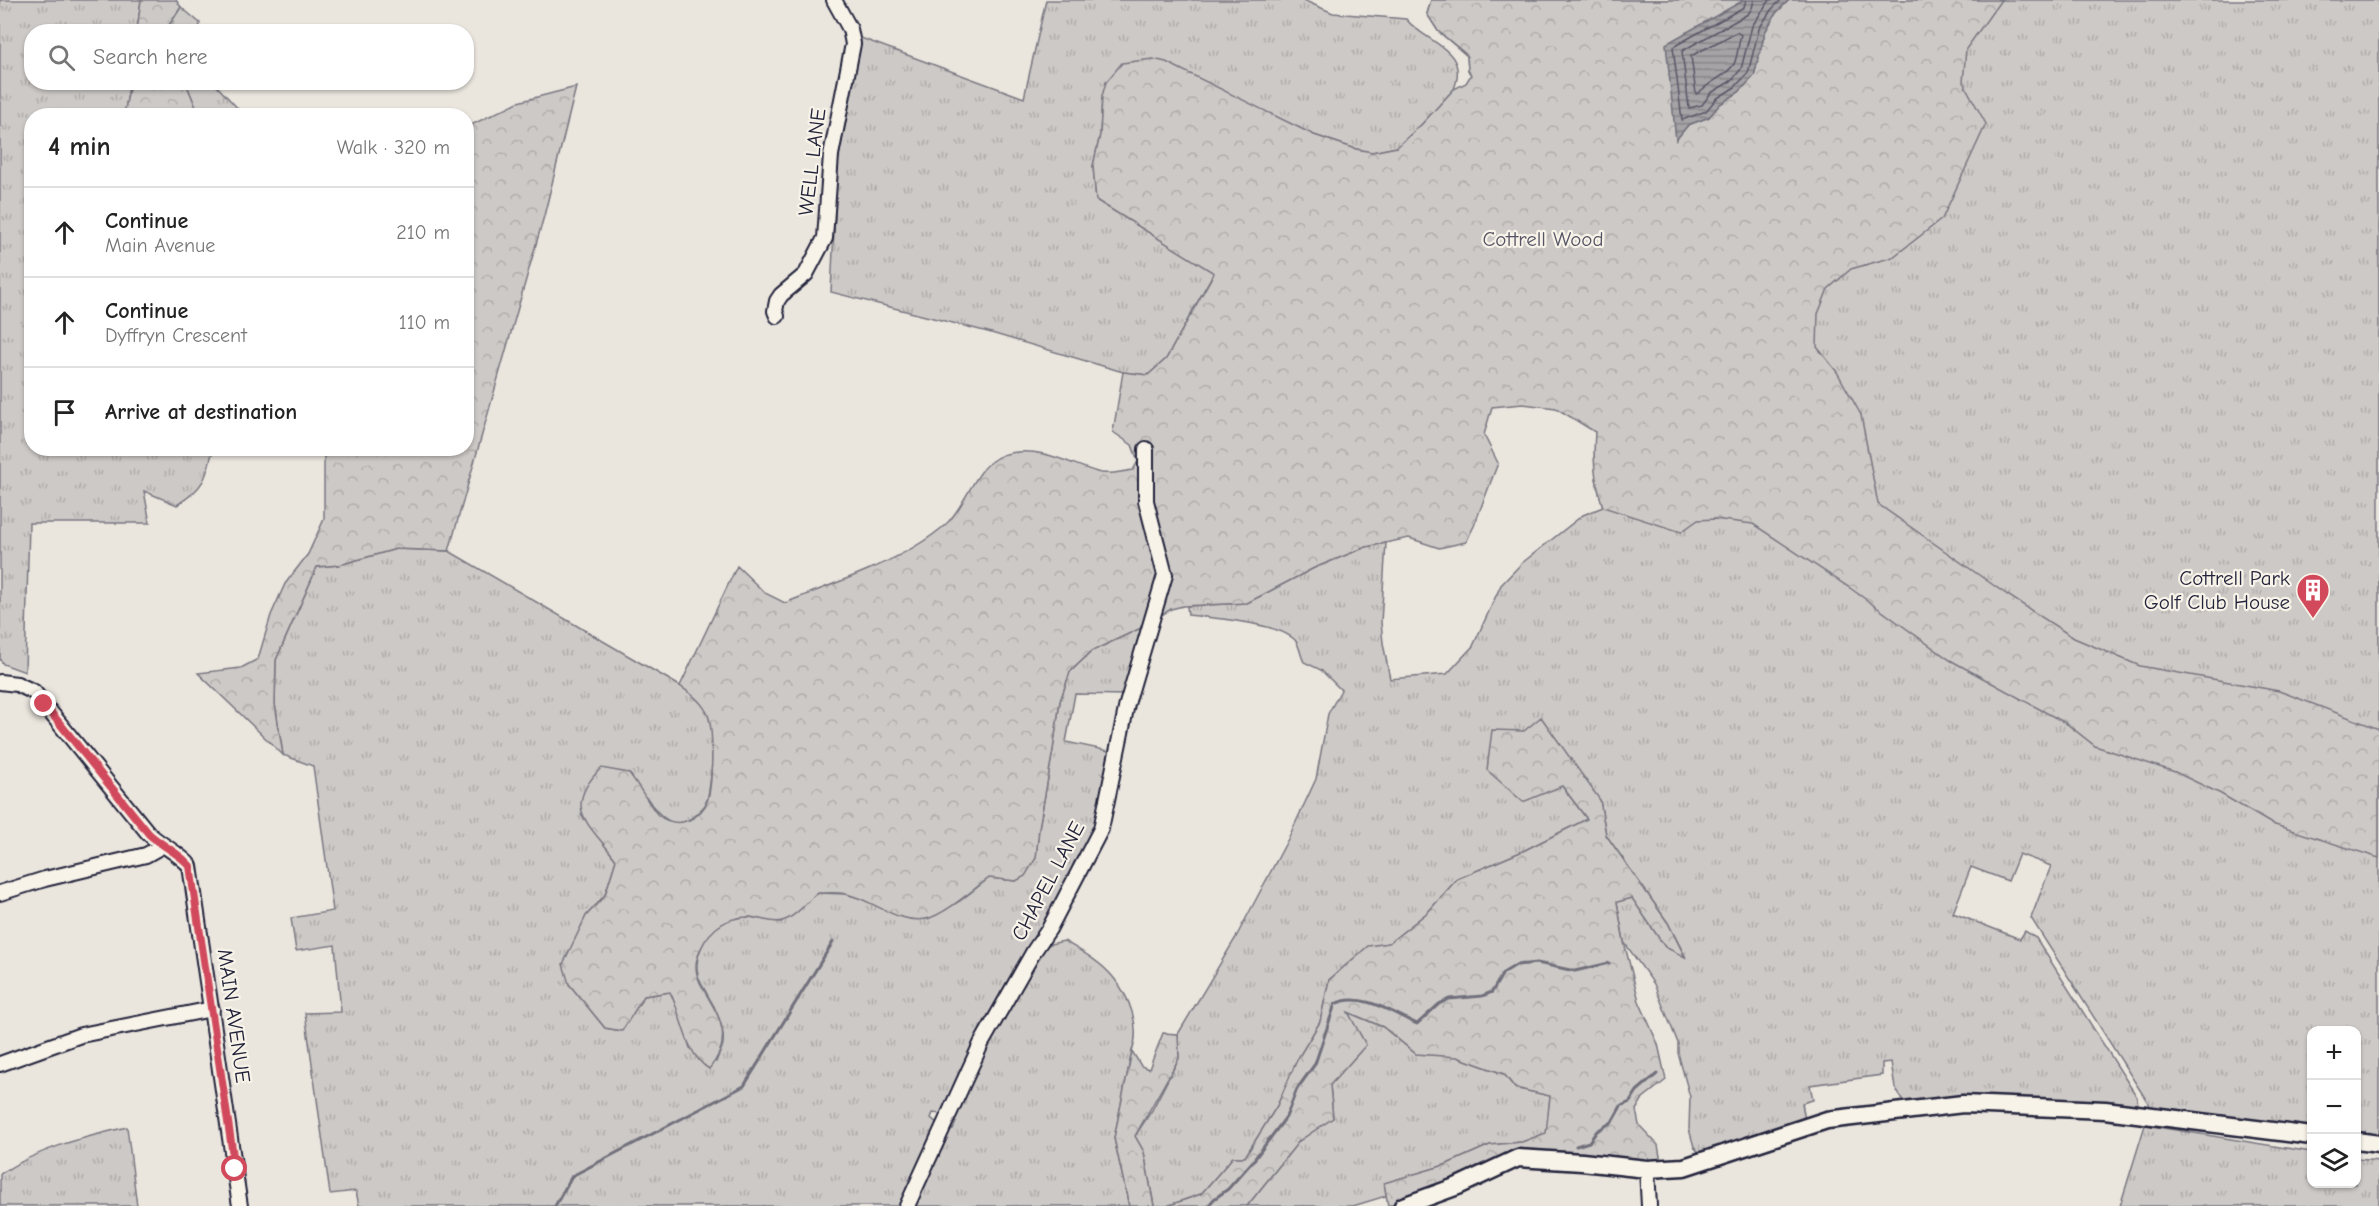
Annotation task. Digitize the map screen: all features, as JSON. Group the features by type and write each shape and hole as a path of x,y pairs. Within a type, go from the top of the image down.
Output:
{"street":[{"name":"WELL LANE","path":"777,316 775,310 777,301 806,274 825,238 831,154 853,44 850,29 834,0"},
{"name":"CHAPEL LANE","path":"907,1206 981,1044 1034,951 1050,929 1101,828 1127,704 1165,575 1146,501 1146,449"},
{"name":"MAIN AVENUE","path":"0,682 9,682 34,692 149,834 162,846 182,857 190,866 240,1206"},
{"path":"0,892 146,855 162,846"},
{"path":"0,1064 81,1035 212,1009"},
{"path":"1403,1206 1458,1186 1518,1158 1647,1169 1684,1167 1827,1120 1964,1104 2105,1110 2307,1135"},
{"path":"2361,1142 2379,1144"},
{"path":"1647,1169 1649,1206"}],"green space":[{"path":"0,0 141,0 138,24 24,24 24,90 129,90 125,108 24,108 24,456 211,456 206,475 198,488 177,505 144,491 150,523 29,523 25,672 3,664 0,659"},
{"path":"141,0 176,0 181,7 170,24 138,24"},
{"path":"1046,0 1303,0 1333,13 1406,19 1414,28 1451,55 1456,64 1457,75 1454,89 1397,147 1372,152 1314,135 1102,96 1100,135 1093,166 1096,200 1214,272 1166,359 1148,375 1123,372 988,332 831,292 837,167 861,38 1024,98"},
{"path":"1431,0 2379,0 2379,1138 2361,1136 2361,1026 2307,1026 2307,1130 2152,1109 2031,918 2051,866 2019,854 2008,881 1971,867 1953,913 2020,939 2025,931 2036,938 2137,1097 2138,1106 1986,1099 1904,1102 1895,1088 1891,1062 1882,1063 1882,1075 1810,1085 1813,1100 1802,1103 1805,1120 1708,1155 1699,1153 1694,1147 1689,1129 1690,1097 1678,1053 1678,1043 1654,984 1624,942 1617,902 1632,898 1665,947 1685,956 1668,923 1606,835 1600,800 1562,786 1587,819 1523,851 1457,879 1428,912 1389,943 1368,947 1329,980 1320,1022 1297,1060 1277,1106 1245,1157 1233,1157 1201,1194 1167,1206 1154,1206 1144,1152 1135,1136 1152,1110 1179,1058 1178,1034 1235,939 1288,839 1316,779 1328,714 1341,690 1321,670 1304,662 1297,642 1287,634 1261,625 1188,615 1187,606 1247,603 1314,568 1366,547 1386,543 1381,622 1390,679 1447,674 1473,646 1501,585 1522,563 1583,515 1603,507 1595,466 1596,425 1466,84 1471,75 1468,70 1467,56 1438,31 1427,14"},
{"name":"Cottrell Wood","path":"1431,0 1744,0 1726,12 1674,104 1676,139 1688,125 1709,117 1720,104 1739,92 1754,76 1765,32 1776,13 1789,0 2001,0 1966,49 1963,82 1986,124 1942,219 1893,257 1851,269 1828,289 1818,314 1817,347 1837,372 1861,415 1878,504 2006,594 2074,638 2140,666 2279,691 2379,729 2379,858 2272,824 2221,794 2175,772 2095,746 2067,724 1950,660 1850,588 1753,524 1714,519 1698,520 1681,532 1603,507 1595,470 1595,432 1556,408 1523,404 1492,407 1484,435 1498,463 1466,542 1439,548 1409,538 1366,547 1314,568 1247,603 1183,606 1171,609 1141,628 1092,651 1070,672 1060,701 1036,858 1025,876 1016,881 989,878 949,908 926,919 915,920 895,915 846,894 818,893 796,913 782,921 740,917 723,923 704,942 697,959 696,971 700,983 714,1008 723,1036 720,1052 709,1069 694,1054 670,992 644,996 622,1031 605,1028 569,984 563,964 586,916 605,895 616,860 583,816 581,805 583,794 589,782 601,768 629,773 658,815 664,819 677,822 690,820 705,806 710,788 712,759 709,719 701,703 680,686 737,566 765,593 785,603 869,570 928,538 953,516 980,473 998,457 1010,453 1033,452 1105,474 1133,470 1138,461 1132,445 1113,432 1123,372 1148,375 1166,359 1214,273 1096,200 1093,166 1100,135 1102,96 1106,82 1122,63 1153,59 1166,62 1314,135 1372,152 1397,147 1454,89 1466,83 1471,75 1468,70 1467,55 1438,31 1427,14"},
{"path":"181,7 200,23 200,24 170,24"},
{"path":"576,87 544,216 449,551 396,549 339,565 317,567 276,660 275,704 283,755 198,673 241,668 258,659 271,615 285,584 308,554 324,519 324,456 474,456 474,124 518,102"},
{"path":"129,90 189,90 196,108 125,108"},
{"path":"189,90 221,90 237,108 196,108"},
{"path":"396,549 449,551 680,686 698,700 707,711 712,743 710,783 705,804 690,819 682,823 669,821 647,798 581,814 616,860 605,895 586,916 569,984 605,1028 621,1031 644,996 670,992 677,1005 690,1048 716,1062 723,1044 723,1032 717,1013 698,975 697,967 700,950 709,934 722,923 736,918 749,917 781,922 818,893 846,894 928,919 960,901 989,878 1016,881 1036,858 1060,701 1070,672 1092,651 1147,625 1125,695 1075,694 1066,742 1114,752 1090,848 975,1045 941,1114 933,1113 931,1118 938,1124 903,1206 359,1206 356,1191 330,1194 305,1013 341,1012 335,945 296,951 291,918 333,911 313,766 283,755 275,704 276,660 317,567 339,565"},
{"path":"1541,717 1600,800 1606,835 1668,923 1685,957 1665,947 1632,898 1617,902 1624,942 1639,1001 1658,1044 1666,1080 1643,1098 1636,1110 1639,1125 1658,1145 1661,1162 1592,1161 1562,1152 1501,1159 1388,1206 1384,1183 1445,1165 1490,1145 1522,1142 1546,1133 1550,1096 1515,1088 1504,1074 1457,1057 1416,1054 1383,1027 1348,1012 1366,1045 1330,1085 1333,1118 1299,1141 1247,1206 1167,1206 1201,1194 1233,1157 1245,1157 1277,1106 1297,1060 1320,1022 1329,980 1368,946 1389,943 1428,912 1457,879 1523,851 1587,819 1562,786 1523,802 1487,770 1492,730 1524,731"},
{"path":"1064,941 1103,966 1119,985 1132,1013 1134,1042 1114,1138 1129,1206 913,1206 949,1128 953,1129 956,1122 952,1120 988,1040 1043,948"},
{"path":"1347,1012 1383,1027 1416,1054 1455,1056 1504,1074 1515,1088 1550,1096 1547,1133 1522,1142 1490,1145 1445,1165 1385,1183 1386,1196 1353,1206 1247,1206 1299,1141 1333,1118 1330,1085 1366,1045"},
{"path":"1163,1033 1178,1034 1179,1058 1135,1136 1144,1152 1154,1206 1129,1206 1114,1138 1132,1051 1141,1066 1149,1069"},
{"path":"2145,1125 2307,1151 2307,1188 2361,1188 2361,1159 2379,1161 2379,1206 2120,1206"},
{"path":"127,1127 137,1206 0,1206 0,1174 46,1151"}],"water":[{"path":"1744,0 1789,0 1776,13 1765,32 1754,76 1739,92 1720,104 1709,117 1688,125 1676,140 1666,44"}],"waterway":[{"path":"555,1206 572,1176 744,1086 833,942"},
{"path":"1208,1206 1228,1189 1253,1161 1286,1117 1297,1089 1315,1064 1335,1004 1355,1000 1366,1002 1387,1009 1417,1024 1439,1004 1449,999 1482,996 1492,992 1503,973 1516,965 1537,963 1575,971 1609,963"},
{"path":"1576,1146 1589,1142 1597,1131 1612,1122 1621,1106 1630,1102 1637,1091 1657,1074"}],"place":[{"name":"Cottrell Park Golf Club House","path":"2313,619"}],"route":[{"path":"44,704 149,834 162,846 182,857 190,866 235,1169"}]}
